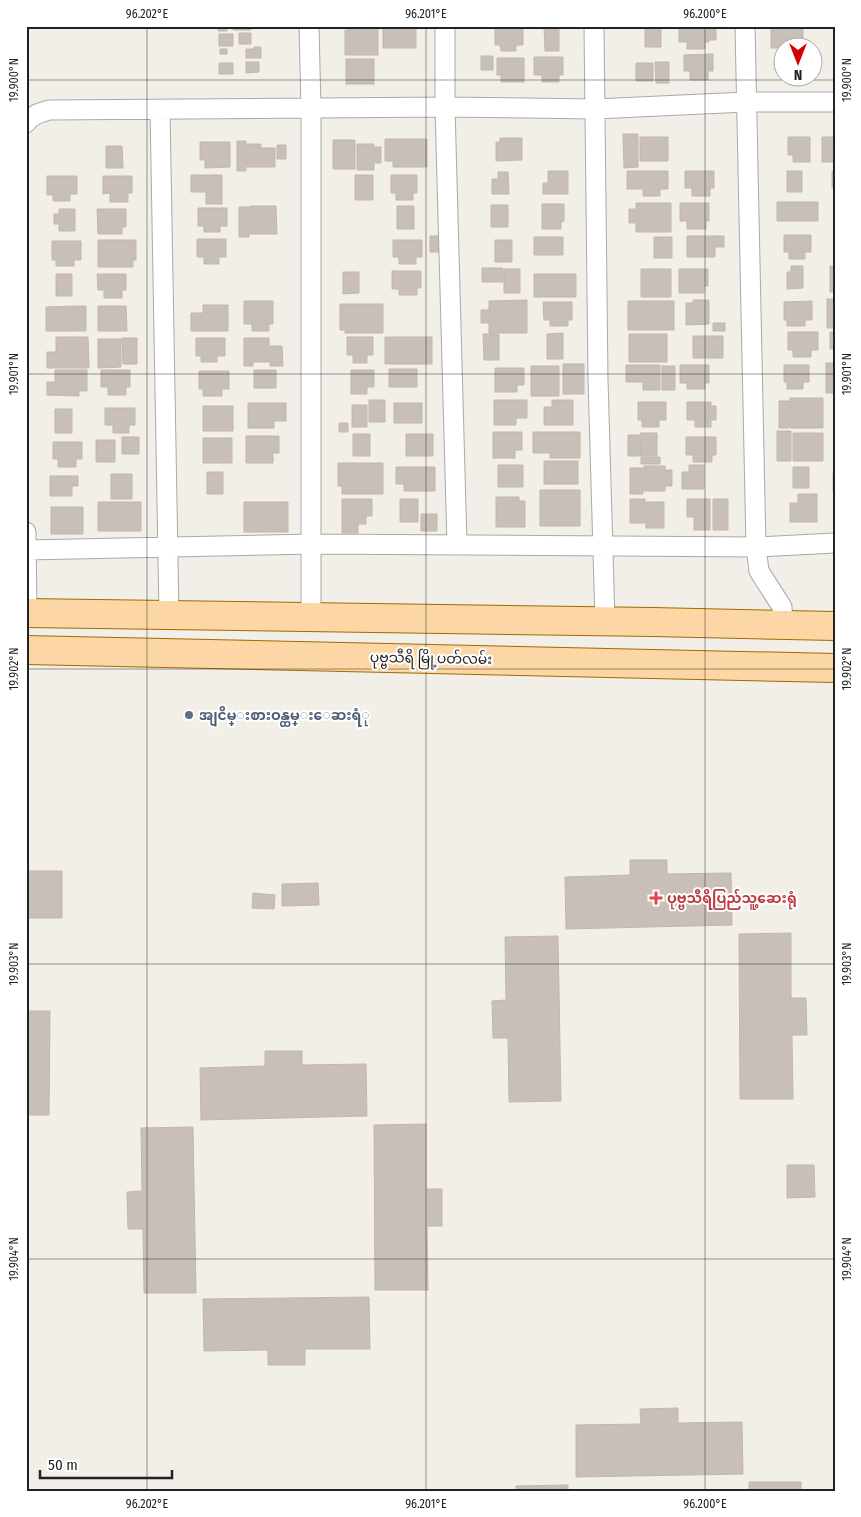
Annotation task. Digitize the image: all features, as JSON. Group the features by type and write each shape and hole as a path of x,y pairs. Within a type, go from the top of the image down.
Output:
{"main road":[{"path":"27,613 835,626"},
{"name":"ပုဗ္ဗသီရိ မြို့ပတ်လမ်း","path":"26,650 835,668"}],"street":[{"path":"309,26 310,617"},
{"path":"445,26 457,545"},
{"path":"594,26 598,379 605,621"},
{"path":"745,26 756,546 759,571 782,607 783,624"},
{"path":"26,123 34,115 49,110 446,106 595,109 746,102 835,102"},
{"path":"160,110 169,615"},
{"path":"26,532 27,613"},
{"path":"26,550 310,544 756,546 835,543"}],"building":[{"path":"218,26 226,26 227,31 218,31"},
{"path":"233,26 251,26 251,30 233,30"},
{"path":"544,26 559,26 559,51 545,51"},
{"path":"645,26 661,26 661,47 645,47"},
{"path":"679,26 709,26 709,42 705,42 705,49 687,49 687,42 679,42"},
{"path":"710,26 716,26 716,40 710,40"},
{"path":"771,26 803,26 803,38 774,38 774,48 771,48"},
{"path":"349,27 378,27 378,55 345,55 345,30 349,30"},
{"path":"383,27 416,27 416,48 383,48"},
{"path":"495,27 523,27 523,45 516,45 516,51 501,51 500,45 495,45"},
{"path":"239,33 251,33 251,44 239,44"},
{"path":"219,34 233,34 233,46 219,46"},
{"path":"254,47 261,47 261,58 246,58 246,49 254,49"},
{"path":"220,49 227,49 227,54 220,54"},
{"path":"713,54 713,71 708,71 708,80 690,80 690,71 684,71 684,55"},
{"path":"481,56 493,56 493,70 481,70"},
{"path":"534,57 563,57 563,75 559,75 559,82 542,82 542,75 534,75"},
{"path":"497,58 524,58 524,82 501,82 501,75 497,75"},
{"path":"346,59 374,59 374,84 346,84"},
{"path":"246,62 259,62 259,72 246,73"},
{"path":"655,62 669,62 669,83 656,83"},
{"path":"219,63 233,63 233,74 219,74"},
{"path":"636,63 653,63 653,81 636,81"},
{"path":"623,134 638,134 638,167 624,168"},
{"path":"640,137 668,137 668,161 640,161"},
{"path":"788,137 810,137 810,162 793,162 793,155 788,155"},
{"path":"822,137 835,137 835,162 822,162"},
{"path":"500,138 522,138 522,160 496,161 496,142 500,142"},
{"path":"385,139 427,139 427,167 393,167 393,161 385,161"},
{"path":"333,140 355,140 355,169 333,169"},
{"path":"237,141 246,141 246,171 237,171"},
{"path":"200,142 230,142 230,167 205,168 205,160 200,160"},
{"path":"247,144 261,144 261,148 275,148 275,167 247,167"},
{"path":"357,144 374,144 374,170 357,170"},
{"path":"277,145 286,145 286,159 277,159"},
{"path":"106,146 122,146 123,168 106,168"},
{"path":"375,147 381,147 381,163 375,163"},
{"path":"548,171 568,171 568,194 543,194 543,183 548,183"},
{"path":"627,171 668,171 668,189 660,189 660,196 643,196 643,189 627,189"},
{"path":"685,171 714,171 714,188 710,188 710,196 692,196 692,188 685,188"},
{"path":"787,171 802,171 802,192 787,192"},
{"path":"832,171 835,171 835,188 832,188"},
{"path":"498,172 508,172 509,194 492,194 492,179 498,179"},
{"path":"191,175 222,175 222,204 206,204 206,192 191,192"},
{"path":"355,175 373,175 373,200 355,200"},
{"path":"391,175 417,175 417,193 413,193 413,200 396,200 396,193 391,193"},
{"path":"47,176 77,176 77,194 70,194 70,201 53,201 53,195 47,195"},
{"path":"103,176 132,176 132,193 128,193 128,202 110,202 110,193 103,194"},
{"path":"777,202 818,202 818,221 777,221"},
{"path":"636,203 671,203 671,232 636,232 636,223 629,223 629,209 636,209"},
{"path":"680,203 709,203 709,221 706,221 706,229 687,229 687,221 680,221"},
{"path":"542,204 564,204 564,221 561,222 561,229 542,229"},
{"path":"491,205 508,205 508,227 491,227"},
{"path":"250,206 276,206 277,234 250,234"},
{"path":"397,206 414,206 414,229 397,229"},
{"path":"239,207 249,207 249,237 239,237"},
{"path":"198,208 227,208 227,226 220,226 220,232 204,232 204,226 198,226"},
{"path":"59,209 75,209 75,231 59,231 59,224 54,224 54,214 59,214"},
{"path":"97,209 126,209 126,227 122,227 122,234 98,234"},
{"path":"784,235 811,235 811,252 805,252 805,259 789,259 789,252 784,252"},
{"path":"430,236 444,236 444,252 430,252"},
{"path":"687,236 724,236 724,247 715,247 715,257 687,257"},
{"path":"534,237 563,237 563,255 534,255"},
{"path":"654,237 672,237 672,258 654,258"},
{"path":"197,239 226,239 226,257 219,257 219,264 204,264 204,257 197,257"},
{"path":"98,240 136,240 136,260 133,260 133,267 98,267"},
{"path":"393,240 422,240 422,257 416,257 416,264 399,264 399,257 393,257"},
{"path":"495,240 512,240 512,262 495,262"},
{"path":"52,241 81,241 81,260 74,260 74,266 56,266 56,260 52,260"},
{"path":"791,266 803,266 803,288 787,289 787,272 791,272"},
{"path":"830,266 835,266 835,292 830,292"},
{"path":"482,268 503,268 503,282 482,282"},
{"path":"504,269 520,269 520,293 504,293"},
{"path":"641,269 671,269 671,297 641,297"},
{"path":"679,269 708,269 708,286 704,286 704,293 679,293"},
{"path":"392,271 421,271 421,288 417,288 417,295 399,295 399,289 392,289"},
{"path":"343,272 359,272 359,293 343,294"},
{"path":"56,274 72,274 72,296 56,296"},
{"path":"97,274 126,274 126,290 122,290 122,298 104,298 104,290 98,290"},
{"path":"534,274 576,274 576,297 534,297"},
{"path":"827,299 835,299 835,328 827,328"},
{"path":"527,300 527,333 489,333 489,323 481,323 481,310 489,310 489,301"},
{"path":"693,300 709,300 709,324 686,325 686,303 693,303"},
{"path":"244,301 273,301 273,324 269,324 269,331 252,331 252,324 244,324"},
{"path":"628,301 674,301 674,330 628,330"},
{"path":"812,301 812,320 805,320 805,326 787,326 787,320 784,320 784,302"},
{"path":"543,302 572,302 572,320 568,320 568,326 550,326 550,320 544,320"},
{"path":"340,304 383,304 383,333 345,333 345,330 340,330"},
{"path":"203,305 228,305 228,331 191,331 191,313 203,313"},
{"path":"75,306 75,331 46,331 46,307"},
{"path":"76,306 86,306 86,331 76,331"},
{"path":"98,306 126,306 127,331 98,331"},
{"path":"713,323 725,323 725,331 713,331"},
{"path":"788,332 818,332 818,350 811,350 811,357 793,357 793,350 788,350"},
{"path":"830,332 835,332 835,349 830,349"},
{"path":"563,333 563,359 547,359 547,334"},
{"path":"483,334 499,334 499,360 484,360"},
{"path":"629,334 667,334 667,362 629,362"},
{"path":"693,336 723,336 723,358 693,358"},
{"path":"56,337 88,337 89,368 47,368 47,352 56,352"},
{"path":"347,337 373,337 373,355 367,355 367,363 353,363 353,355 347,355"},
{"path":"385,337 432,337 432,364 385,364"},
{"path":"122,338 137,338 137,364 123,364"},
{"path":"196,338 225,338 225,356 217,356 217,362 201,362 201,356 196,356"},
{"path":"244,338 269,338 269,362 253,362 253,366 244,366"},
{"path":"98,339 121,339 121,367 98,368"},
{"path":"270,346 282,346 283,366 270,366"},
{"path":"826,363 835,363 835,393 826,393"},
{"path":"563,364 584,364 584,394 563,394"},
{"path":"626,365 660,365 660,390 643,390 643,382 626,382"},
{"path":"680,365 709,365 709,383 705,383 705,389 687,389 687,383 680,383"},
{"path":"784,365 809,365 809,382 803,382 803,389 787,389 787,382 784,382"},
{"path":"531,366 559,366 559,396 531,396"},
{"path":"662,366 675,366 675,390 662,390"},
{"path":"495,368 524,368 524,385 517,385 517,392 495,392"},
{"path":"389,369 417,369 417,387 389,387"},
{"path":"55,370 87,370 87,391 79,391 79,396 47,395 47,382 55,382"},
{"path":"101,370 130,370 130,387 126,387 126,395 108,395 108,387 101,387"},
{"path":"254,370 276,370 276,388 254,388"},
{"path":"351,370 374,370 374,387 367,387 367,394 351,394"},
{"path":"199,371 229,371 229,389 222,389 222,396 203,396 203,389 199,389"},
{"path":"790,398 823,398 823,428 790,428"},
{"path":"369,400 385,400 385,422 369,422"},
{"path":"494,400 527,400 527,418 516,418 516,425 494,425"},
{"path":"552,400 573,400 573,425 544,425 544,407 552,407"},
{"path":"779,401 789,401 789,428 779,428"},
{"path":"638,402 666,402 666,420 659,420 659,427 642,427 642,420 638,420"},
{"path":"687,402 711,402 711,406 716,406 716,420 711,420 711,427 695,427 695,420 687,420"},
{"path":"248,403 286,403 286,421 274,421 274,428 248,428"},
{"path":"394,403 422,403 422,423 394,423"},
{"path":"352,405 367,405 367,427 352,427"},
{"path":"203,406 233,406 233,431 203,431"},
{"path":"105,408 135,408 135,425 129,425 129,433 113,433 113,425 105,425"},
{"path":"55,409 72,409 72,433 55,433"},
{"path":"339,423 348,423 348,432 339,432"},
{"path":"777,431 791,431 791,461 777,461"},
{"path":"493,432 522,432 522,450 515,450 515,458 493,458"},
{"path":"533,432 580,432 580,458 550,458 550,453 533,453"},
{"path":"640,433 657,433 657,456 640,456"},
{"path":"793,433 823,433 823,461 793,461"},
{"path":"353,434 370,434 370,456 353,456"},
{"path":"406,434 433,434 433,456 406,456"},
{"path":"628,435 639,435 639,456 628,456"},
{"path":"246,436 279,436 279,453 273,453 273,463 246,463"},
{"path":"122,437 139,437 139,454 122,454"},
{"path":"686,437 716,437 716,455 712,455 712,462 693,462 693,455 686,455"},
{"path":"203,438 232,438 232,463 203,463"},
{"path":"96,440 115,440 115,462 96,462"},
{"path":"53,442 82,442 82,459 76,459 76,467 58,467 58,459 53,459"},
{"path":"641,457 660,457 660,464 641,464"},
{"path":"544,461 578,461 578,484 544,484"},
{"path":"338,463 383,463 383,494 342,494 342,486 338,486"},
{"path":"498,465 523,465 523,487 498,487"},
{"path":"689,465 704,465 704,489 682,489 682,472 689,472"},
{"path":"644,466 665,466 665,470 672,470 672,486 665,486 665,491 644,491"},
{"path":"396,467 435,467 435,491 404,491 404,484 396,484"},
{"path":"793,467 809,467 809,488 793,488"},
{"path":"630,468 643,468 643,494 630,494"},
{"path":"207,472 223,472 223,494 207,494"},
{"path":"833,473 835,473 835,491 833,491"},
{"path":"111,474 132,474 132,499 111,499"},
{"path":"50,476 78,476 78,486 72,486 72,496 50,496"},
{"path":"540,490 580,490 580,526 540,526"},
{"path":"798,494 817,494 817,522 790,522 790,503 798,503"},
{"path":"496,497 519,497 519,501 525,501 525,527 496,527"},
{"path":"342,499 372,499 372,516 366,516 366,524 358,524 358,533 342,533"},
{"path":"400,499 418,499 418,522 400,522"},
{"path":"630,499 645,499 645,523 630,523"},
{"path":"687,499 710,499 710,530 694,530 694,517 687,517"},
{"path":"713,499 728,499 728,530 713,530"},
{"path":"98,502 141,502 141,531 98,531"},
{"path":"244,502 288,502 288,532 244,532"},
{"path":"646,502 664,502 664,528 646,528"},
{"path":"51,507 83,507 83,534 51,534"},
{"path":"421,514 437,514 437,531 421,531"},
{"path":"630,860 667,860 667,874 731,873 732,925 566,929 565,877 630,875"},
{"path":"26,871 62,871 62,918 26,918"},
{"path":"318,883 319,905 282,906 282,884"},
{"path":"253,893 275,895 274,909 252,908"},
{"path":"791,933 791,998 806,998 807,1035 792,1035 793,1099 740,1099 739,934"},
{"path":"558,936 561,1101 509,1102 508,1038 493,1038 492,1001 506,1000 505,937"},
{"path":"26,1011 50,1011 49,1115 26,1115"},
{"path":"265,1051 302,1051 302,1065 366,1064 367,1116 201,1120 200,1068 265,1066"},
{"path":"426,1124 426,1189 442,1189 442,1226 427,1226 428,1290 375,1290 374,1125"},
{"path":"193,1127 196,1293 144,1293 143,1229 128,1229 127,1192 142,1191 141,1128"},
{"path":"787,1165 814,1165 815,1197 787,1198"},
{"path":"369,1297 370,1349 305,1349 305,1365 268,1365 268,1350 204,1351 203,1299"},
{"path":"678,1408 678,1423 742,1422 743,1474 576,1477 576,1425 641,1424 640,1409"},
{"path":"749,1482 801,1482 801,1491 749,1491"},
{"path":"568,1485 568,1491 516,1491 516,1486"}],"place":[{"name":"အျငိမ္းစားဝန္ထမ္းေဆးရံု","path":"189,715"},
{"name":"ပုဗ္ဗသီရိပြည်သူ့ဆေးရုံ","path":"656,898"}]}
